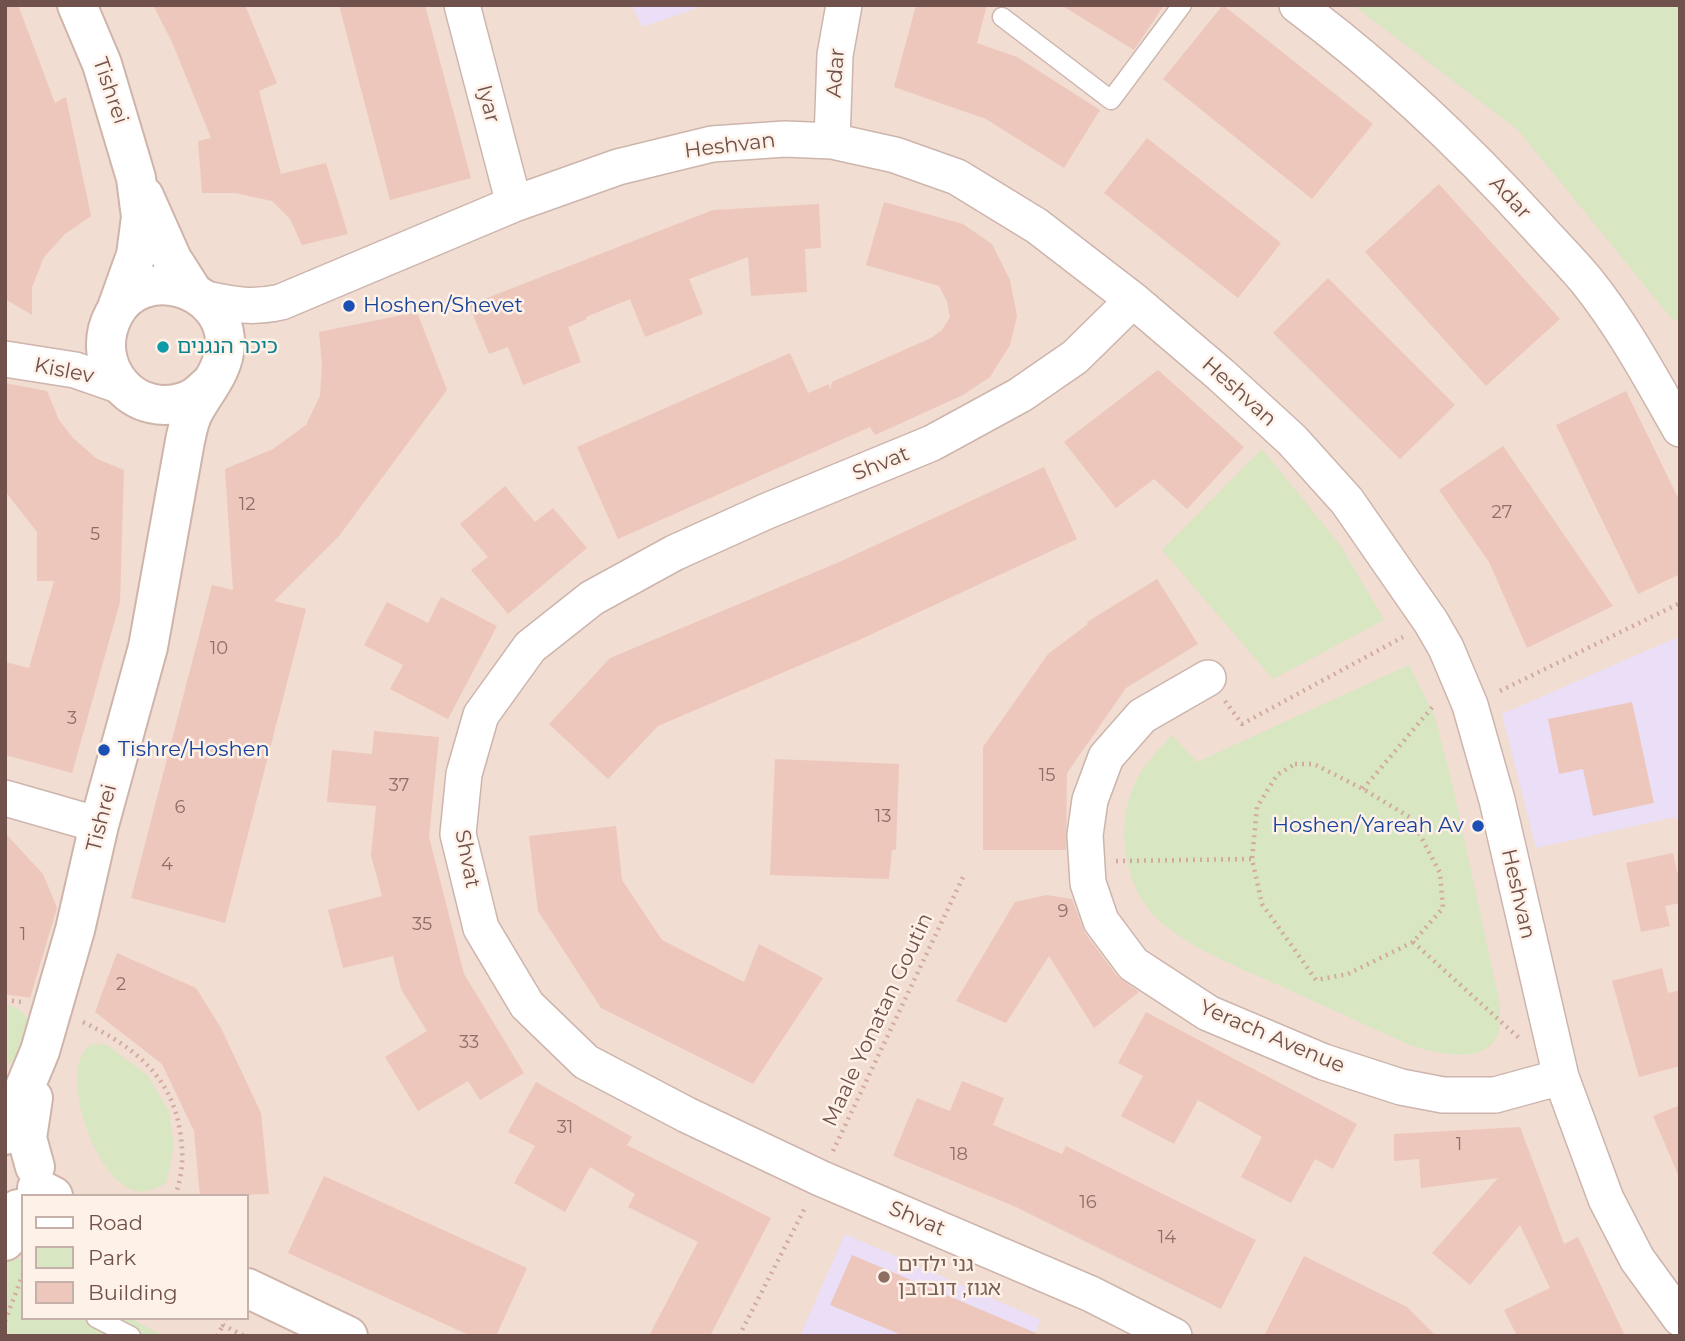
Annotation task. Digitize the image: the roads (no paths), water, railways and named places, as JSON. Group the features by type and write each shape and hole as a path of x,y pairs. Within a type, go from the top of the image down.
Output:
{"street":[{"name":"Tishrei","path":"77,5 102,64 136,178 172,260 197,295"},
{"name":"Iyar","path":"462,5 514,204"},
{"name":"Adar","path":"832,141 835,55 844,5"},
{"name":"Adar","path":"1297,5 1331,30 1421,108 1497,182 1587,281 1639,355 1680,429"},
{"name":"Heshvan","path":"197,295 239,306 259,307 281,302 514,204 618,166 712,144 785,139 832,141 895,155 957,177 1037,226 1133,300 1292,440 1347,501 1431,622 1464,691 1497,800 1561,1077 1606,1199 1637,1259 1680,1318"},
{"name":"Tishrei","path":"112,317 136,255 141,217 136,178"},
{"path":"174,285 197,295 210,304 221,322 225,342 222,363 215,377 193,398 173,404 152,404 129,391 114,378 104,348 112,317 132,294 153,286 174,285"},
{"name":"Heshvan","path":"215,377 232,348 249,329 298,295"},
{"name":"Shvat","path":"1133,300 1075,357 1020,396 932,443 674,553 592,598 530,647 481,715 464,774 458,835 481,928 527,1004 586,1062 687,1115 820,1178 1091,1294 1174,1336"},
{"name":"Kislev","path":"5,359 32,361 70,351 93,340 112,317"},
{"name":"Kislev","path":"5,359 75,370 129,391"},
{"name":"Tishrei","path":"5,1136 40,1051 75,930 99,825 148,647 173,501 193,413 215,377"},
{"name":"Tishrei","path":"129,391 159,425 171,469 173,501"},
{"name":"Yerach Avenue","path":"1208,678 1142,716 1106,757 1090,800 1085,835 1088,883 1101,921 1133,964 1208,1013 1324,1062 1411,1089 1443,1095 1495,1095 1561,1077"},
{"path":"5,798 99,825"},
{"name":"Tishrei","path":"24,1194 27,1138 40,1051"},
{"path":"248,1288 348,1336"}],"lane":[{"path":"1002,17 1111,100 1182,5"},
{"path":"100,1320 131,1336"}],"place":[{"name":"Hoshen/Shevet","path":"349,306"},
{"name":"כיכר הנגנים","path":"163,347"},
{"name":"Tishre/Hoshen","path":"104,750"},
{"name":"Hoshen/Yareah Av","path":"1478,826"},
{"name":"גני ילדים אגוז, דובדבן","path":"884,1277"}]}
